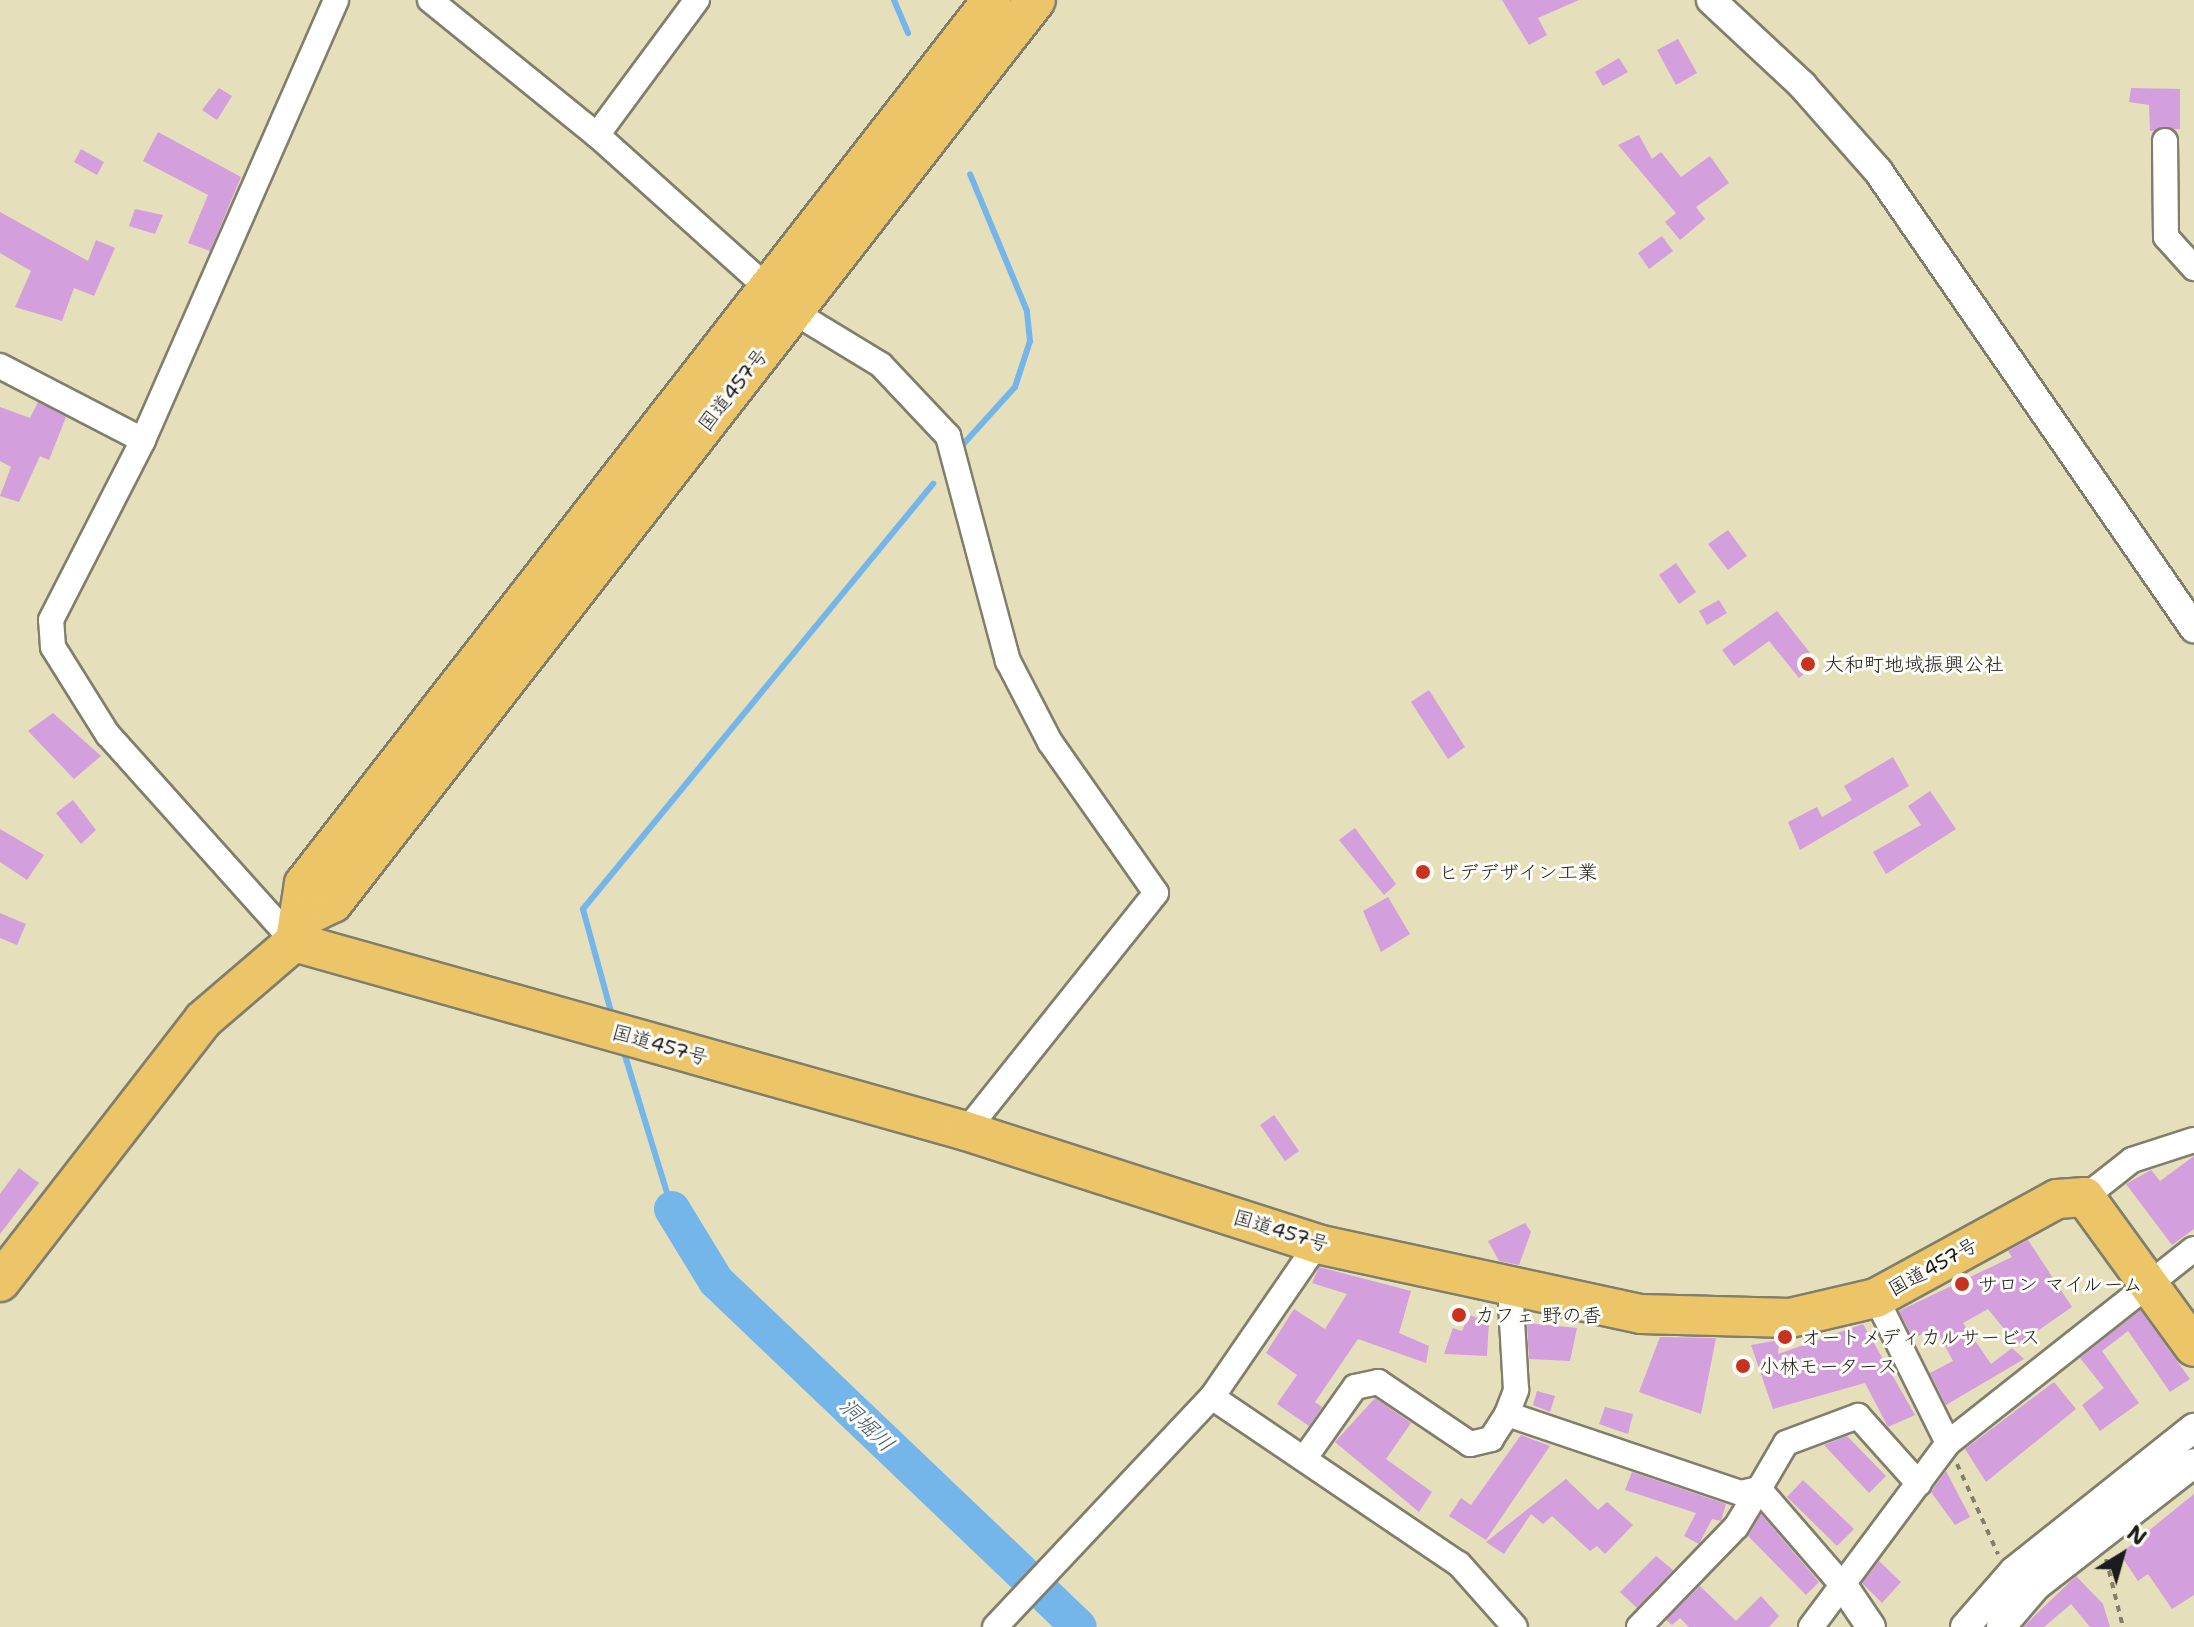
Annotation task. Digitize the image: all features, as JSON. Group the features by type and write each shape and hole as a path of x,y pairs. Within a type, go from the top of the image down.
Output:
{"highway":[{"name":"国道457号","path":"781,301 992,0"},
{"name":"国道457号","path":"1036,0 781,301 304,884 297,930 649,1043 966,1131 1317,1244 1641,1314 1790,1318 1876,1298 2057,1199 2085,1197"},
{"path":"0,1282 203,1020 297,930"},
{"path":"2085,1197 2194,1347"}],"street":[{"path":"297,930 108,735 53,647 51,620 143,440 336,0"},
{"path":"430,0 597,135 781,301 881,365 940,421 1008,661 1050,742 1155,886 966,1131"},
{"path":"597,135 697,0"},
{"path":"1711,0 1802,85 1878,171 2194,628"},
{"path":"2165,141 2166,237 2194,268"},
{"path":"0,366 143,440"},
{"path":"2085,1197 2132,1160 2194,1140"},
{"path":"995,1627 1212,1397 1317,1244"},
{"path":"1811,1627 1844,1587 1948,1443 2146,1283 2194,1249"},
{"path":"1304,1459 1355,1387 1378,1382 1470,1444 1491,1439 1507,1414 1516,1390 1510,1287"},
{"path":"1876,1298 1948,1443"},
{"path":"1212,1397 1459,1564 1515,1627"},
{"path":"1507,1414 1741,1493 1759,1489"},
{"path":"1639,1627 1736,1527 1786,1443 1858,1416 1919,1484"},
{"path":"1965,1627 2014,1571 2194,1428"},
{"path":"2001,1627 2036,1586 2194,1463"},
{"path":"1759,1489 1844,1587 1871,1627"}],"path":[{"path":"1948,1443 1999,1555"},
{"path":"2103,1549 2123,1627"}],"building":[{"path":"1502,0 1579,0 1538,18 1547,35 1529,45"},
{"path":"1678,39 1697,73 1676,85 1657,50"},
{"path":"1619,58 1628,72 1603,86 1595,72"},
{"path":"219,88 232,96 217,120 202,110"},
{"path":"2131,88 2180,89 2180,129 2150,131 2149,105 2129,102"},
{"path":"158,132 241,177 210,251 188,243 208,195 143,161"},
{"path":"1639,135 1652,159 1661,152 1681,177 1710,156 1729,183 1696,207 1705,219 1680,240 1665,222 1676,213 1618,145"},
{"path":"81,149 104,162 97,175 74,162"},
{"path":"135,209 163,215 155,234 129,226"},
{"path":"0,212 88,261 96,240 115,248 94,296 74,288 62,321 15,307 31,271 0,253"},
{"path":"1662,236 1673,251 1649,269 1638,253"},
{"path":"38,402 66,417 49,460 40,456 19,502 0,496 11,467 0,461 0,407 30,418"},
{"path":"1728,530 1747,556 1728,570 1708,544"},
{"path":"1676,563 1696,592 1679,604 1659,575"},
{"path":"1719,600 1727,613 1707,625 1699,611"},
{"path":"1777,611 1818,663 1799,678 1769,641 1734,666 1722,650"},
{"path":"1429,690 1465,747 1448,759 1411,702"},
{"path":"53,713 101,756 74,779 28,731"},
{"path":"1893,757 1909,786 1800,850 1788,822 1817,807 1822,817 1852,800 1844,786"},
{"path":"1930,791 1956,829 1886,874 1873,852 1921,825 1908,806"},
{"path":"73,800 96,830 81,844 56,813"},
{"path":"1355,828 1396,884 1384,895 1339,840"},
{"path":"0,829 44,855 27,880 0,862"},
{"path":"1388,897 1410,934 1381,952 1363,911"},
{"path":"0,913 26,924 17,945 0,938"},
{"path":"1274,1115 1299,1151 1285,1161 1260,1125"},
{"path":"2194,1156 2194,1229 2172,1245 2126,1184 2151,1170 2160,1181"},
{"path":"19,1168 39,1183 0,1234 0,1194"},
{"path":"1525,1223 1531,1232 1519,1265 1499,1261 1488,1241"},
{"path":"2028,1240 2072,1307 2017,1345 1988,1309 1963,1323 1991,1364 2012,1348 2024,1359 1946,1405 1930,1373 1953,1361 1935,1327 1913,1339 1899,1311 2012,1257 2008,1251"},
{"path":"1319,1267 1411,1291 1399,1333 1429,1346 1426,1363 1358,1339 1315,1402 1322,1407 1309,1426 1277,1404 1297,1375 1266,1353 1294,1309 1325,1329 1347,1294 1312,1283"},
{"path":"2140,1310 2190,1379 2170,1392 2128,1331 2102,1351 2139,1403 2100,1431 2082,1405 2104,1388 2080,1358"},
{"path":"1469,1315 1489,1322 1487,1356 1444,1354 1453,1328 1462,1331"},
{"path":"1527,1323 1577,1328 1570,1361 1529,1359"},
{"path":"1863,1324 1915,1415 1888,1427 1865,1383 1773,1409 1751,1345 1779,1340 1778,1354"},
{"path":"1660,1337 1716,1338 1701,1414 1639,1392"},
{"path":"2054,1382 2076,1409 1986,1482 1965,1449"},
{"path":"1537,1391 1555,1396 1550,1412 1533,1405"},
{"path":"1375,1398 1411,1423 1386,1459 1432,1492 1419,1512 1335,1442"},
{"path":"1605,1407 1633,1414 1628,1434 1599,1424"},
{"path":"1521,1435 1550,1446 1486,1540 1449,1516 1461,1498 1471,1505"},
{"path":"1847,1436 1886,1476 1869,1493 1824,1445"},
{"path":"1946,1471 1970,1517 1955,1525 1931,1492"},
{"path":"1632,1472 1726,1504 1721,1521 1712,1519 1699,1544 1684,1536 1696,1513 1625,1490"},
{"path":"1566,1479 1598,1510 1607,1502 1633,1525 1605,1554 1597,1546 1590,1551 1552,1516 1543,1524 1531,1514 1504,1554 1486,1542"},
{"path":"1803,1480 1854,1529 1837,1546 1787,1497"},
{"path":"2194,1494 2194,1595 2172,1609 2148,1574 2138,1581 2120,1554"},
{"path":"1761,1514 1819,1582 1806,1595 1748,1536"},
{"path":"1656,1556 1673,1570 1637,1608 1620,1592"},
{"path":"1879,1561 1901,1582 1882,1603 1862,1583"},
{"path":"2076,1576 2103,1604 2110,1627 2090,1627 2071,1604 2044,1627 2023,1627"},
{"path":"1700,1586 1736,1621 1761,1596 1779,1616 1769,1627 1689,1627 1680,1618 1672,1625 1666,1620"}],"waterway":[{"path":"894,0 908,33"},
{"path":"958,450 1015,387 1030,341 1027,311 970,174"},
{"path":"613,1019 583,909 933,484"},
{"path":"623,1049 672,1209"},
{"name":"洞堀川","path":"672,1209 716,1281 1079,1627"}],"place":[{"name":"大和町地域振興公社","path":"1808,664"},
{"name":"ヒデデザイン工業","path":"1423,872"},
{"name":"サロン マイルーム","path":"1962,1284"},
{"name":"カフェ 野の香","path":"1459,1315"},
{"name":"オートメディカルサービス","path":"1785,1337"},
{"name":"小林モータース","path":"1743,1366"}]}
